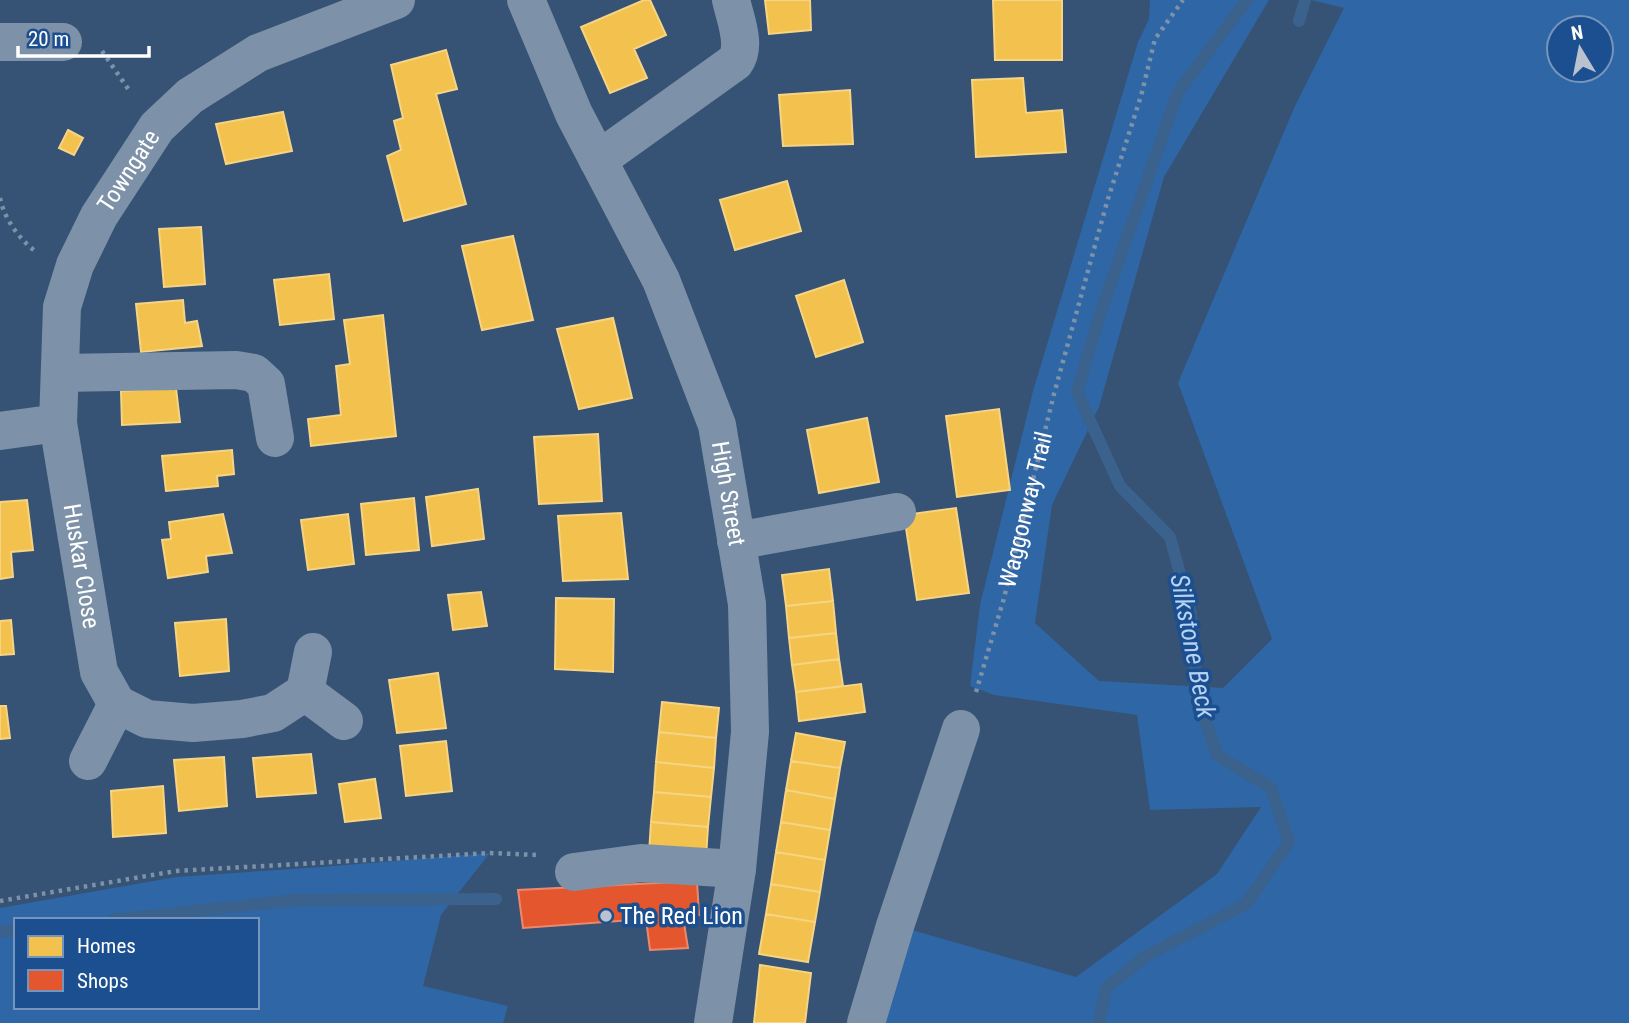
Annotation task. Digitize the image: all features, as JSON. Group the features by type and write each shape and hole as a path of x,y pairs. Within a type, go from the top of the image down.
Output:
{"street":[{"name":"Towngate","path":"58,423 62,307 75,265 99,216 156,127 190,96 258,53 396,0"},
{"name":"High Street","path":"526,0 574,114 661,280 717,425 747,604 750,732 737,869 713,1023"},
{"path":"598,160 735,62 739,56 740,44 731,0"},
{"path":"0,42 63,42"},
{"path":"60,373 236,370 254,373 266,384 275,438"},
{"path":"0,431 58,423"},
{"name":"Huskar Close","path":"58,423 99,672 117,704"},
{"path":"736,541 897,512"},
{"path":"88,761 117,704 147,719 193,723 274,713 305,692 313,652"},
{"path":"305,692 344,721"},
{"path":"866,1023 895,926 961,729"},
{"path":"574,872 641,863 737,869"}],"path":[{"name":"Waggonway Trail","path":"961,729 981,678 1004,597 1054,394 1107,202 1141,96 1155,38 1183,0"},
{"path":"0,198 16,232 32,249 52,262 75,265"},
{"path":"0,901 176,871 490,853 561,856 574,872"}],"shaded area":[{"path":"1150,0 1269,0 1164,177 1099,407 1052,505 1035,623 1099,681 1223,688 1272,639 1178,383 1294,108 1344,8 1311,0 1629,0 1629,1023 882,1023 912,930 1076,977 1217,874 1261,807 1150,810 1137,715 994,695 970,686 980,605 1033,391 1138,42 1149,19"},
{"path":"490,853 441,915 423,986 508,1006 503,1023 0,1023 0,908 176,877"}],"building: Homes":[{"path":"644,0 650,0 666,35 634,49 647,78 610,93 581,27"},
{"path":"765,0 810,0 811,30 769,34"},
{"path":"993,0 1062,0 1062,60 995,60"},
{"path":"446,50 457,89 436,94 466,204 404,221 387,156 401,150 394,121 403,118 391,65"},
{"path":"1023,78 1026,113 1062,110 1066,152 976,157 972,80"},
{"path":"850,90 853,144 783,146 779,95"},
{"path":"283,112 292,151 226,164 216,124"},
{"path":"68,130 83,138 74,155 59,148"},
{"path":"787,181 801,231 735,250 720,200"},
{"path":"201,227 205,284 164,287 159,229"},
{"path":"513,236 533,320 482,330 462,246"},
{"path":"329,274 334,319 280,325 274,280"},
{"path":"844,280 863,342 816,357 796,296"},
{"path":"183,300 185,323 197,321 202,346 141,352 136,304"},
{"path":"383,315 396,436 311,446 308,419 341,415 336,366 350,364 344,320"},
{"path":"613,318 632,398 579,409 557,329"},
{"path":"176,388 180,422 122,425 121,391"},
{"path":"999,409 1010,490 957,497 946,416"},
{"path":"867,418 879,482 819,493 807,430"},
{"path":"598,434 602,501 539,504 534,437"},
{"path":"232,450 234,474 217,476 218,486 166,491 162,456"},
{"path":"478,489 484,539 432,546 426,497"},
{"path":"414,498 419,550 366,555 361,504"},
{"path":"27,500 33,550 11,552 13,577 0,579 0,502"},
{"path":"956,508 969,593 917,600 904,515"},
{"path":"621,513 628,579 563,581 558,516"},
{"path":"223,514 232,553 206,556 208,572 168,578 162,540 171,539 169,522"},
{"path":"348,514 354,564 308,570 301,520"},
{"path":"829,569 833,601 786,606 782,575"},
{"path":"481,592 487,626 453,630 448,595"},
{"path":"556,598 614,599 613,672 555,669"},
{"path":"833,601 836,633 789,638 786,606"},
{"path":"226,619 229,671 180,676 175,623"},
{"path":"11,620 14,654 0,655 0,621"},
{"path":"836,633 839,659 792,665 789,638"},
{"path":"839,659 843,686 796,692 792,665"},
{"path":"438,673 446,728 397,733 389,680"},
{"path":"861,684 865,712 799,721 796,692"},
{"path":"662,702 719,708 716,738 659,732"},
{"path":"0,706 6,706 10,738 0,739"},
{"path":"659,732 716,738 714,768 656,762"},
{"path":"796,733 845,742 840,768 791,761"},
{"path":"446,741 452,791 406,796 400,746"},
{"path":"311,754 316,793 257,797 253,758"},
{"path":"224,757 227,806 179,811 174,760"},
{"path":"791,761 840,768 835,799 786,790"},
{"path":"656,762 714,768 711,797 654,792"},
{"path":"375,779 381,818 345,822 339,784"},
{"path":"163,786 166,833 113,837 111,791"},
{"path":"786,790 835,799 830,830 781,822"},
{"path":"654,792 711,797 708,827 651,822"},
{"path":"651,822 708,827 706,857 649,853"},
{"path":"781,822 830,830 825,860 776,852"},
{"path":"776,852 825,860 820,892 771,884"},
{"path":"771,884 820,892 815,922 766,914"},
{"path":"766,914 815,922 808,962 759,954"},
{"path":"760,965 811,973 805,1023 754,1023"}],"building: Shops":[{"name":"The Red Lion","path":"697,881 699,915 683,917 688,948 650,950 646,919 523,928 518,890"}],"waterway":[{"name":"Silkstone Beck","path":"1099,1023 1106,988 1146,956 1246,904 1289,842 1271,788 1217,755 1197,696 1191,614 1170,537 1120,486 1077,392 1099,317 1178,92 1247,0"},
{"path":"1299,21 1305,0"},
{"path":"131,918 295,900 496,899"},
{"path":"0,932 14,930"}],"place":[{"name":"The Red Lion","path":"606,916"}]}
